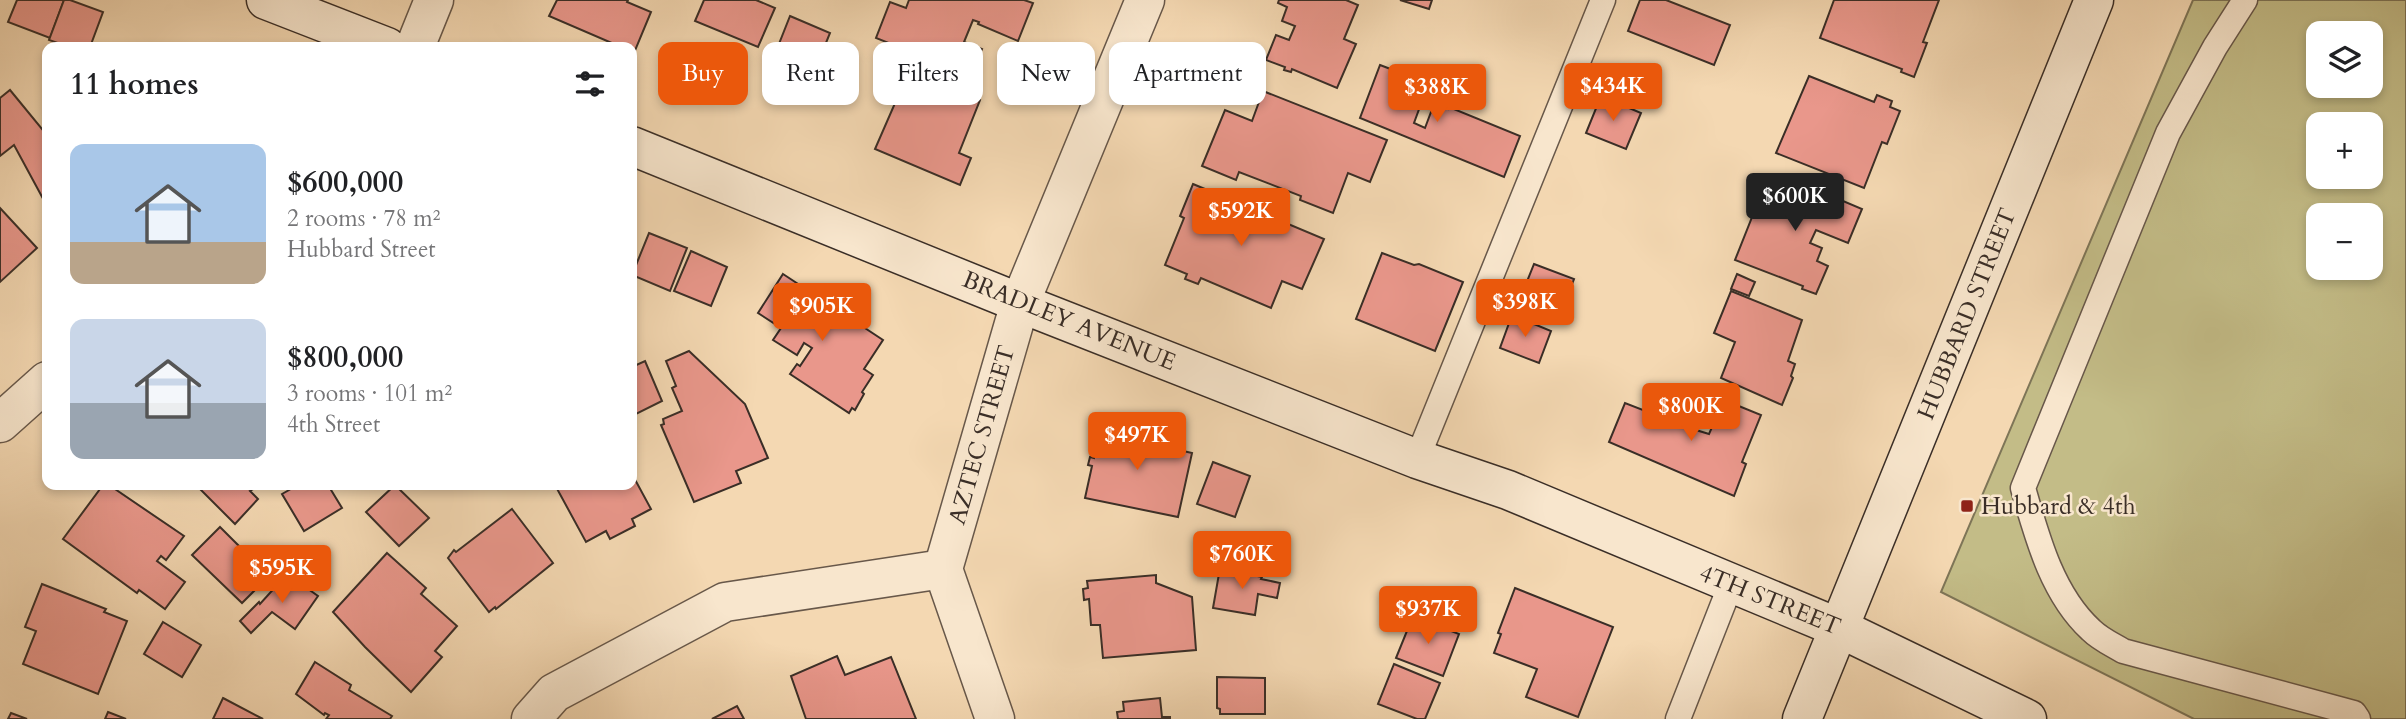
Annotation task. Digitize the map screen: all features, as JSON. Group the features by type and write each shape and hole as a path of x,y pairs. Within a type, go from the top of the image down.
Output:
{"street":[{"path":"266,0 374,42"},
{"path":"417,42 434,0"},
{"name":"AZTEC STREET","path":"943,569 1020,303 1145,0"},
{"name":"HUBBARD STREET","path":"1802,719 2094,0"},
{"name":"BRADLEY AVENUE","path":"637,148 1020,303 1417,459 1508,490"},
{"path":"0,424 42,386"},
{"name":"4TH STREET","path":"1508,490 1839,628 2027,719"},
{"path":"531,719 554,693 725,602 943,569 995,719"}],"lane":[{"path":"1417,459 1603,0"},
{"path":"2245,0 2215,47 2168,133 2023,488 2036,534 2066,602 2092,631 2123,651 2354,713 2358,719"},
{"path":"1678,719 1731,584"}],"shaded area":[{"path":"2193,0 2406,0 2406,719 2194,719 1941,592"}],"building":[{"path":"17,0 64,0 50,38 8,22"},
{"path":"64,0 103,12 92,42 49,40"},
{"path":"557,0 628,0 627,2 651,12 637,46 637,42 609,42 549,16"},
{"path":"704,0 756,0 775,8 758,47 695,21"},
{"path":"909,0 1024,0 1033,3 1018,41 973,20 964,42 886,42 876,38 890,2 906,8"},
{"path":"1279,0 1346,0 1358,5 1344,39 1356,44 1337,88 1292,69 1291,72 1284,70 1285,67 1266,60 1276,35 1289,40 1295,26 1282,21 1287,7 1278,3"},
{"path":"1400,0 1432,0 1429,9"},
{"path":"1640,0 1666,0 1730,25 1714,65 1628,31"},
{"path":"1834,0 1939,0 1923,42 1927,43 1914,77 1901,72 1902,69 1820,38"},
{"path":"790,16 830,33 826,42 780,42"},
{"path":"1380,65 1422,81 1417,91 1425,93 1414,123 1425,128 1434,104 1448,109 1449,107 1520,136 1504,177 1360,118"},
{"path":"1809,76 1874,102 1877,95 1892,101 1890,107 1900,111 1887,144 1882,142 1864,188 1776,153"},
{"path":"10,90 42,129 42,197 14,145 0,156 0,98"},
{"path":"1266,92 1387,140 1370,182 1348,173 1333,213 1300,200 1301,196 1239,172 1236,180 1202,166 1225,110 1252,121 1258,105 1266,105"},
{"path":"1601,96 1641,113 1626,149 1586,133"},
{"path":"894,105 978,105 959,153 971,158 960,185 875,149"},
{"path":"1766,182 1798,194 1803,184 1862,209 1848,243 1816,230 1810,243 1822,248 1817,261 1828,266 1816,294 1802,289 1803,286 1735,260"},
{"path":"1193,184 1324,239 1302,289 1282,281 1271,308 1201,278 1198,284 1185,279 1187,274 1165,265 1184,218 1180,216"},
{"path":"0,208 37,248 0,282"},
{"path":"649,233 687,248 670,291 637,277 637,263"},
{"path":"691,251 727,267 711,306 674,291"},
{"path":"1382,253 1414,265 1419,264 1463,282 1435,351 1356,319"},
{"path":"1534,264 1574,279 1558,320 1518,304"},
{"path":"783,274 883,340 864,369 873,375 855,410 852,408 849,413 790,374 797,364 800,366 812,348 804,343 797,355 773,340 781,328 758,313"},
{"path":"1737,274 1755,282 1749,296 1731,289"},
{"path":"1731,291 1802,320 1788,361 1795,364 1791,376 1793,378 1782,405 1721,378 1735,342 1714,333"},
{"path":"1512,315 1551,331 1539,363 1500,348"},
{"path":"689,351 745,404 768,458 736,471 741,483 694,502 661,425 664,424 663,419 682,411 672,388 676,386 666,361"},
{"path":"645,361 662,401 637,414 637,365"},
{"path":"1724,400 1761,415 1742,462 1746,464 1734,496 1609,442 1625,403 1653,414 1654,410 1670,417 1673,410 1699,420 1696,430 1709,434"},
{"path":"1103,426 1159,438 1157,445 1192,453 1178,517 1085,498 1092,466 1088,465 1090,457 1094,458 1095,450 1092,450 1096,434 1101,435"},
{"path":"1213,462 1250,476 1235,517 1197,504"},
{"path":"637,483 651,509 632,519 635,526 610,539 606,531 586,542 558,490 637,490"},
{"path":"99,490 116,490 184,536 166,560 161,556 157,561 185,582 165,609 139,590 137,593 63,539"},
{"path":"201,490 252,490 258,499 235,524"},
{"path":"289,490 331,490 342,508 304,531 282,494"},
{"path":"390,490 400,490 429,518 399,546 366,512"},
{"path":"512,509 553,563 489,612 448,558 454,550 456,552"},
{"path":"220,527 269,576 242,603 192,555"},
{"path":"387,553 426,588 421,594 457,626 435,651 442,657 411,692 333,612"},
{"path":"1220,568 1280,583 1277,598 1258,594 1255,615 1213,608"},
{"path":"287,574 318,596 295,629 272,612 251,633 240,621 259,602 260,604"},
{"path":"1156,575 1156,583 1192,597 1196,650 1103,658 1100,625 1091,625 1089,599 1084,600 1083,589 1088,588 1087,581"},
{"path":"42,584 106,609 104,612 127,621 98,694 23,664 36,631 25,627"},
{"path":"1515,588 1613,627 1578,717 1526,697 1537,669 1494,653 1501,634 1498,633"},
{"path":"1413,616 1459,634 1443,676 1396,658"},
{"path":"163,622 201,645 182,677 144,654"},
{"path":"837,656 845,675 891,657 916,719 806,719 791,676"},
{"path":"315,662 351,685 349,690 392,716 390,719 326,719 329,715 324,715 296,694"},
{"path":"1394,664 1440,683 1425,719 1417,719 1378,704"},
{"path":"1217,677 1265,678 1265,714 1220,714 1220,709 1217,708"},
{"path":"223,698 263,719 213,719"},
{"path":"1160,698 1162,717 1170,719 1118,719 1117,712 1124,711 1123,702"},
{"path":"737,706 744,719 712,719"},
{"path":"108,712 126,719 105,719"},
{"path":"11,713 27,719 8,719"}],"place":[{"name":"Hubbard & 4th","path":"1967,506"}]}
